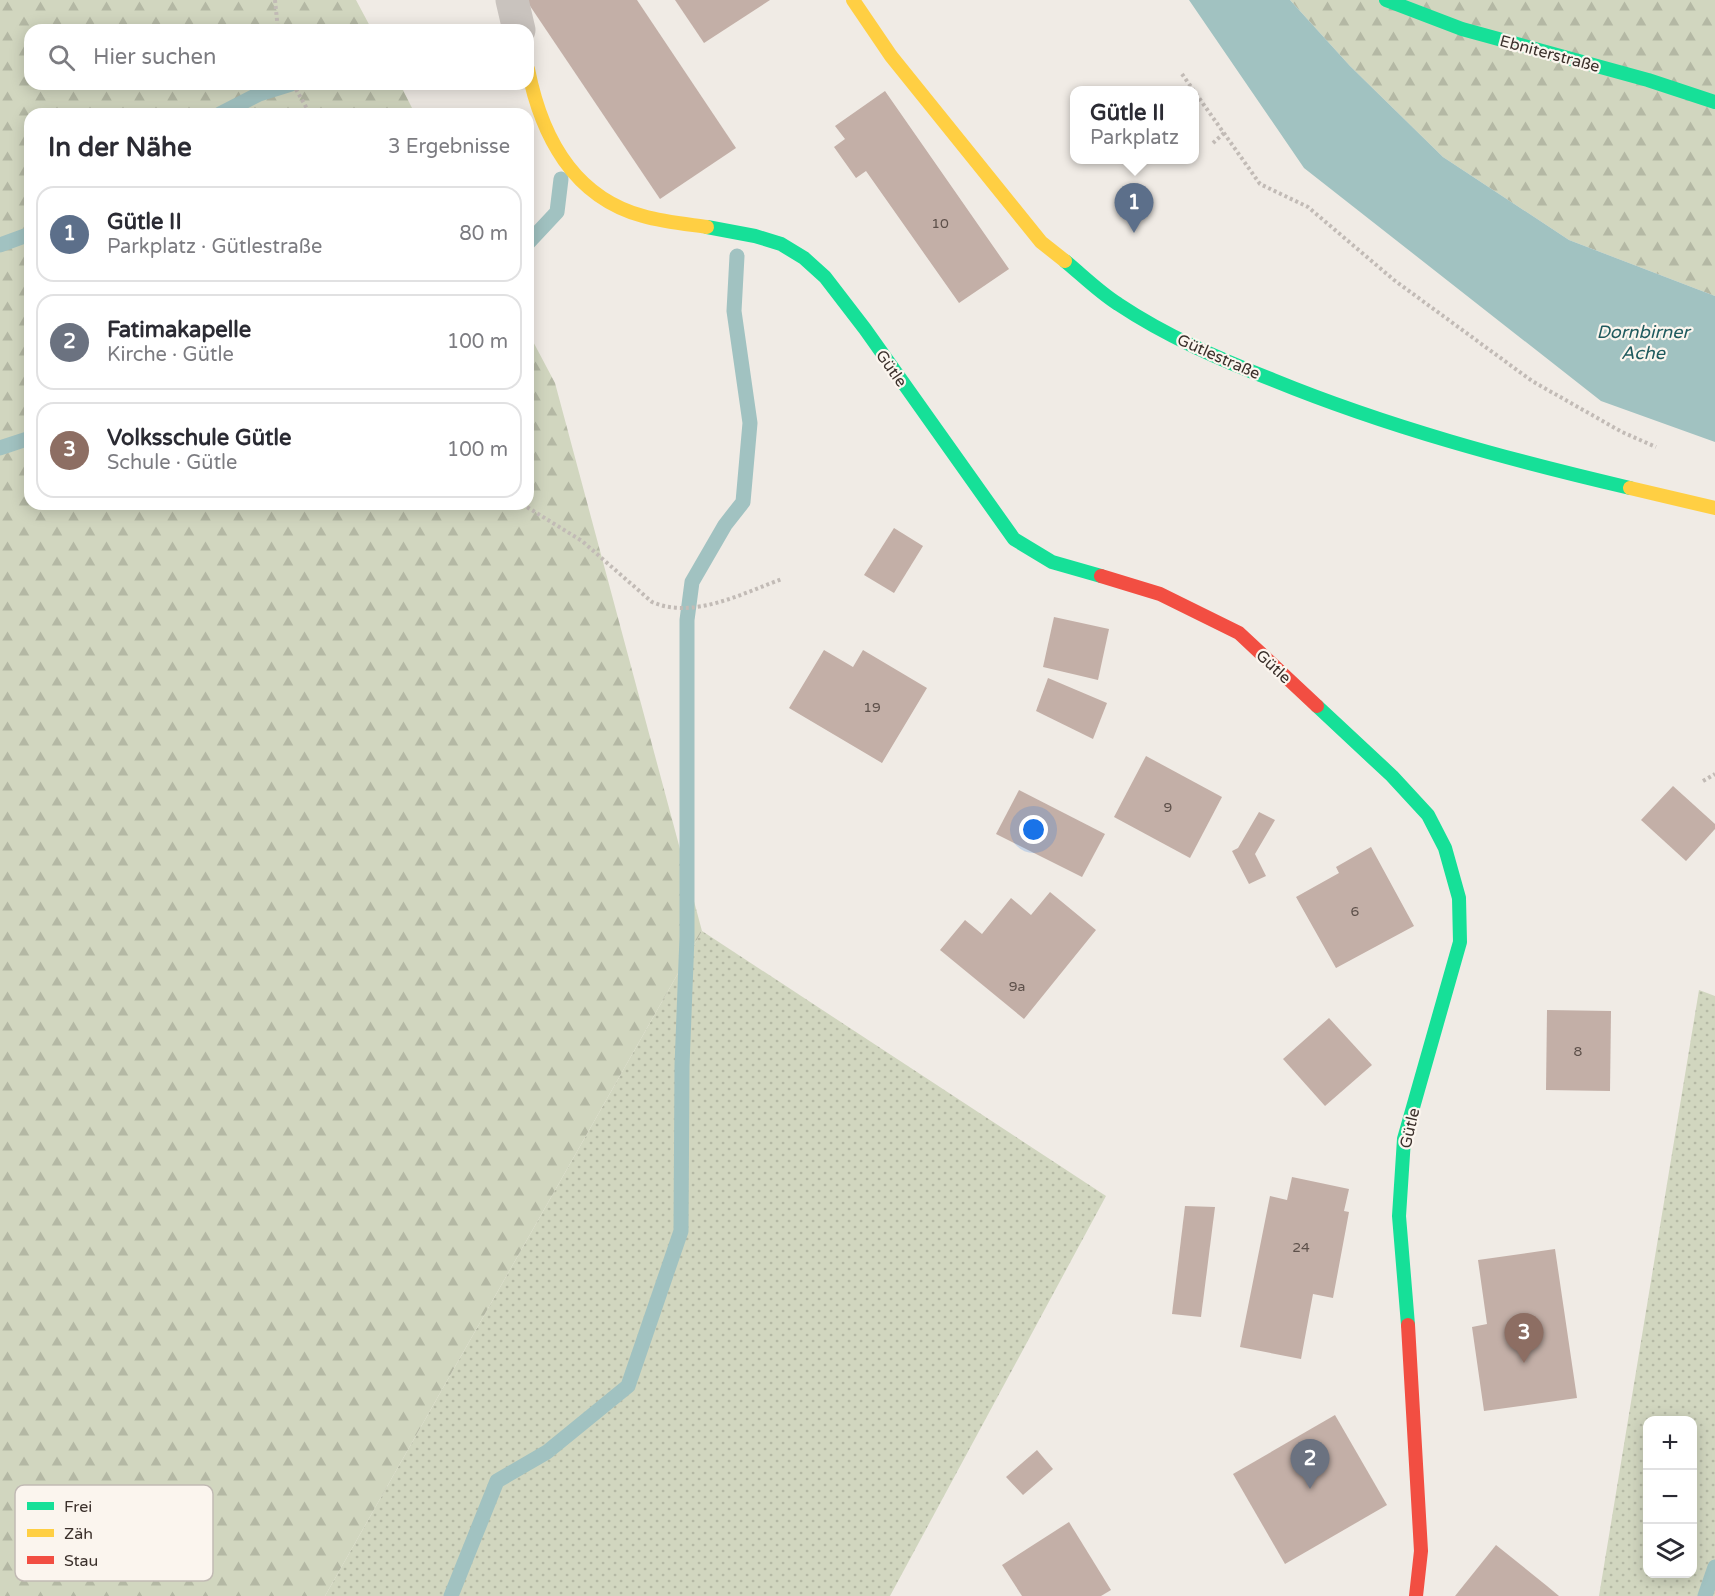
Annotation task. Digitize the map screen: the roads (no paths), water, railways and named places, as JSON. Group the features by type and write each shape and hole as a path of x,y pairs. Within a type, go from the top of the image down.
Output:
{"street":[{"path":"512,0 518,24"},
{"name":"Gütlestraße","path":"853,0 891,56 1041,242 1116,303 1160,330 1221,359 1343,407 1591,479 1715,508"},
{"name":"Ebniterstraße","path":"1386,0 1462,29 1648,80 1715,102"},
{"name":"Gütle","path":"532,90 535,105 547,135 565,162 587,186 614,205 643,216 755,236 781,244 804,258 825,277 865,329 1014,539 1052,562 1160,594 1239,633 1392,776 1428,815 1445,848 1459,898 1460,942 1404,1139 1399,1216 1414,1407 1421,1551 1416,1596"}],"water":[{"name":"Dornbirner Ache","path":"1189,0 1290,0 1350,66 1443,157 1569,240 1715,296 1715,442 1601,401 1304,168"}],"waterway":[{"path":"232,108 272,90"},
{"path":"534,237 557,212 561,179"},
{"path":"0,245 24,236"},
{"path":"451,1596 497,1481 547,1452 628,1386 681,1231 682,1066 687,937 687,620 692,582 725,525 743,502 750,423 734,311 737,256"},
{"path":"0,448 24,440"},
{"path":"1705,1596 1715,1567"}],"place":[{"name":"Gütle II","path":"1134,233"},
{"name":"Volksschule Gütle","path":"1524,1363"},
{"name":"Fatimakapelle","path":"1310,1489"}]}
